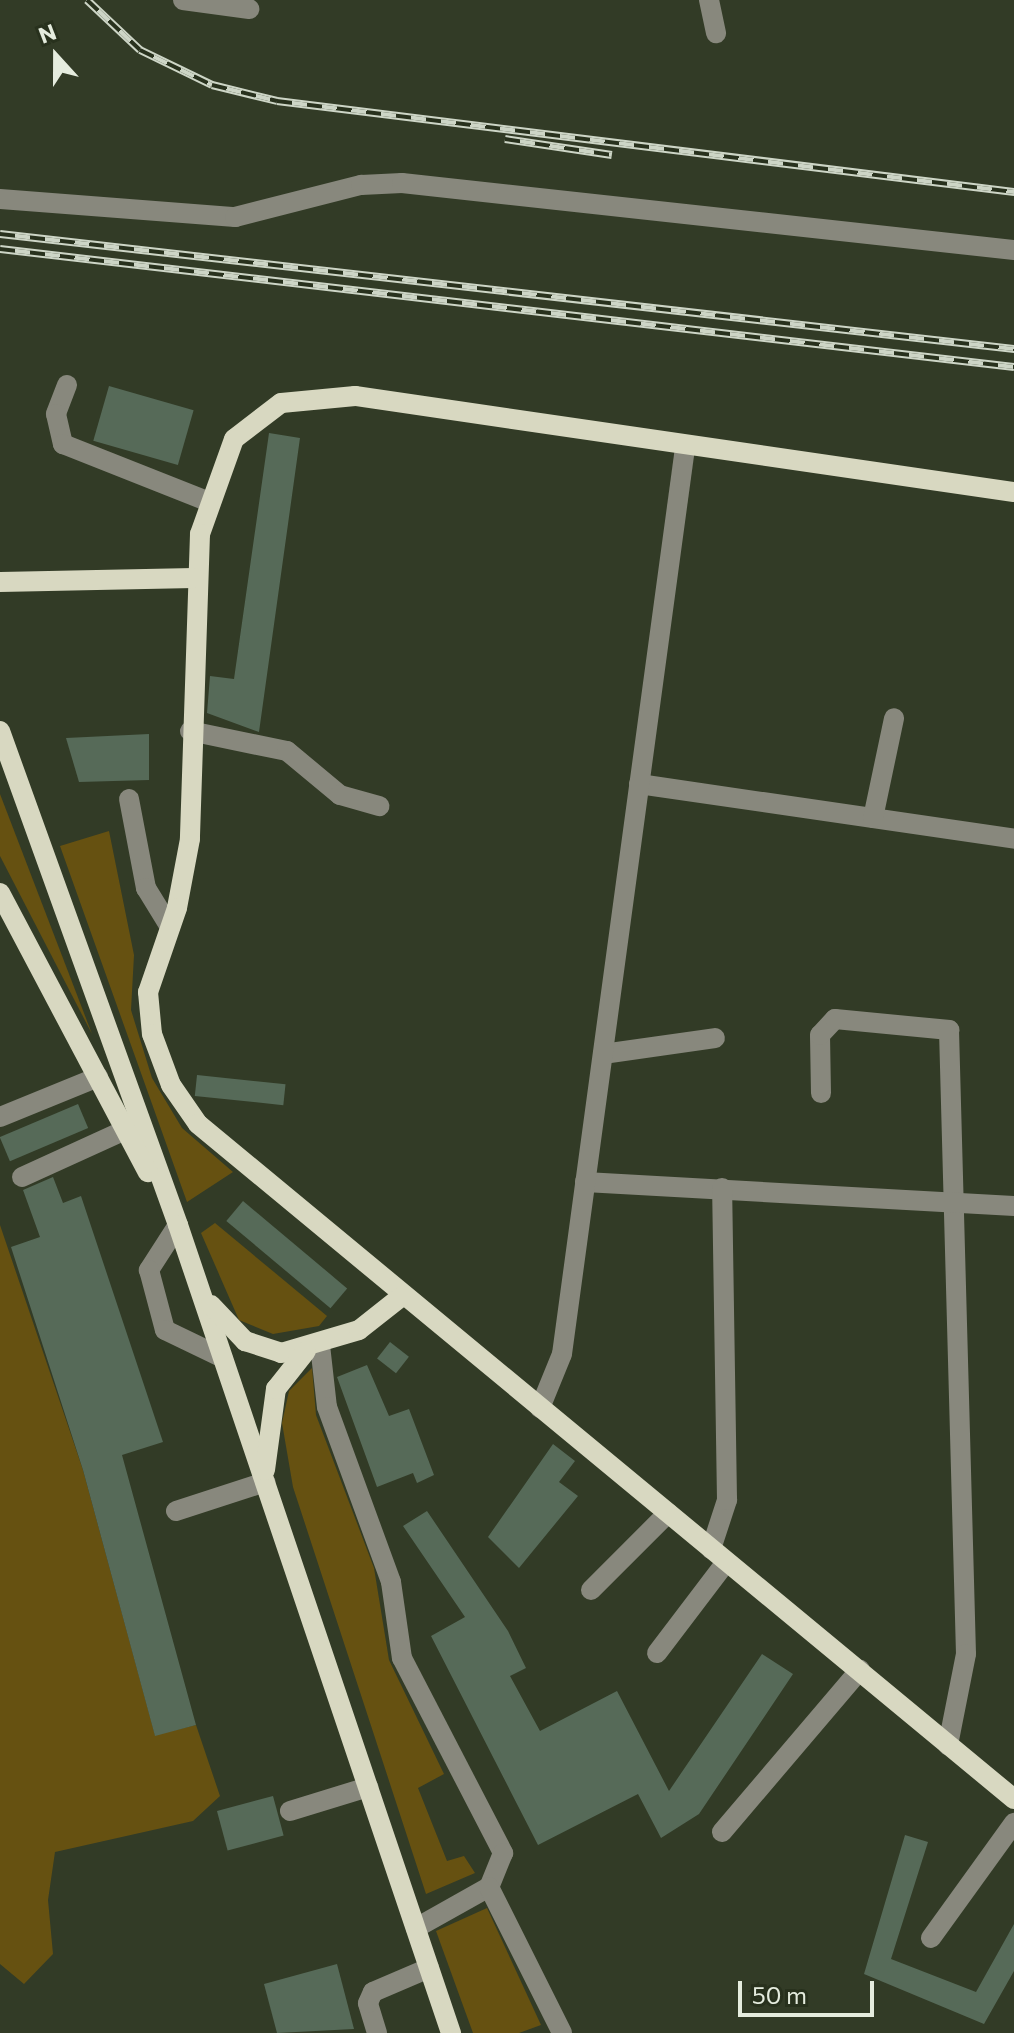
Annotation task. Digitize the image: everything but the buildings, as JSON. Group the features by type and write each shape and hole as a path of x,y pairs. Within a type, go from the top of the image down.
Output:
{"main road":[{"path":"1014,492 685,448 355,396 314,396 281,403 234,439 207,501 194,578 190,839 170,927 148,992 149,1017 181,1104 401,1297 1014,1799"},
{"path":"0,582 194,578"},
{"path":"0,731 178,1225 451,2033"},
{"path":"0,893 178,1225"},
{"path":"200,1289 245,1341 281,1353 313,1348 380,1317 401,1297"},
{"path":"265,1482 276,1389 313,1348"}],"street":[{"path":"183,0 249,9"},
{"path":"709,0 716,33"},
{"path":"0,199 235,217 383,182 1014,250"},
{"path":"67,385 56,414 63,444 207,501"},
{"path":"540,1408 562,1354 685,448"},
{"path":"873,818 894,718"},
{"path":"190,731 287,751 340,795 379,806"},
{"path":"639,784 1014,839"},
{"path":"129,799 146,888 170,927"},
{"path":"821,1093 820,1035 835,1019 949,1030 966,1654 948,1745"},
{"path":"603,1054 715,1038"},
{"path":"0,1117 98,1077"},
{"path":"22,1177 125,1130"},
{"path":"585,1182 952,1200 1014,1206"},
{"path":"657,1653 718,1555 727,1500 722,1188"},
{"path":"178,1225 149,1270 165,1330 223,1358"},
{"path":"313,1348 327,1407 391,1582 402,1658 503,1853 489,1887 416,1928"},
{"path":"176,1511 265,1482"},
{"path":"591,1590 668,1513"},
{"path":"722,1832 860,1670"},
{"path":"290,1811 368,1787"},
{"path":"931,1938 1014,1823"},
{"path":"489,1887 558,2032"},
{"path":"377,2033 368,2003 373,1992 429,1968"}],"shaded area":[{"path":"0,794 92,1034 0,856"},
{"path":"109,831 134,955 131,1010 152,1078 182,1128 233,1172 187,1202 60,846"},
{"path":"215,1223 327,1316 319,1326 273,1334 239,1320 201,1233"},
{"path":"0,1225 83,1470 155,1735 196,1725 220,1796 193,1821 55,1852 48,1900 53,1954 24,1984 0,1964"},
{"path":"312,1368 316,1415 374,1568 389,1660 444,1774 418,1788 447,1861 464,1856 475,1873 426,1894 293,1487 282,1423 289,1391"},
{"path":"487,1908 541,2025 519,2033 473,2033 436,1931"}],"railway":[{"path":"87,0 140,50 212,85 277,101 1014,192"},
{"path":"505,139 612,155"},
{"path":"0,234 1014,349"},
{"path":"0,249 1014,367"}]}
